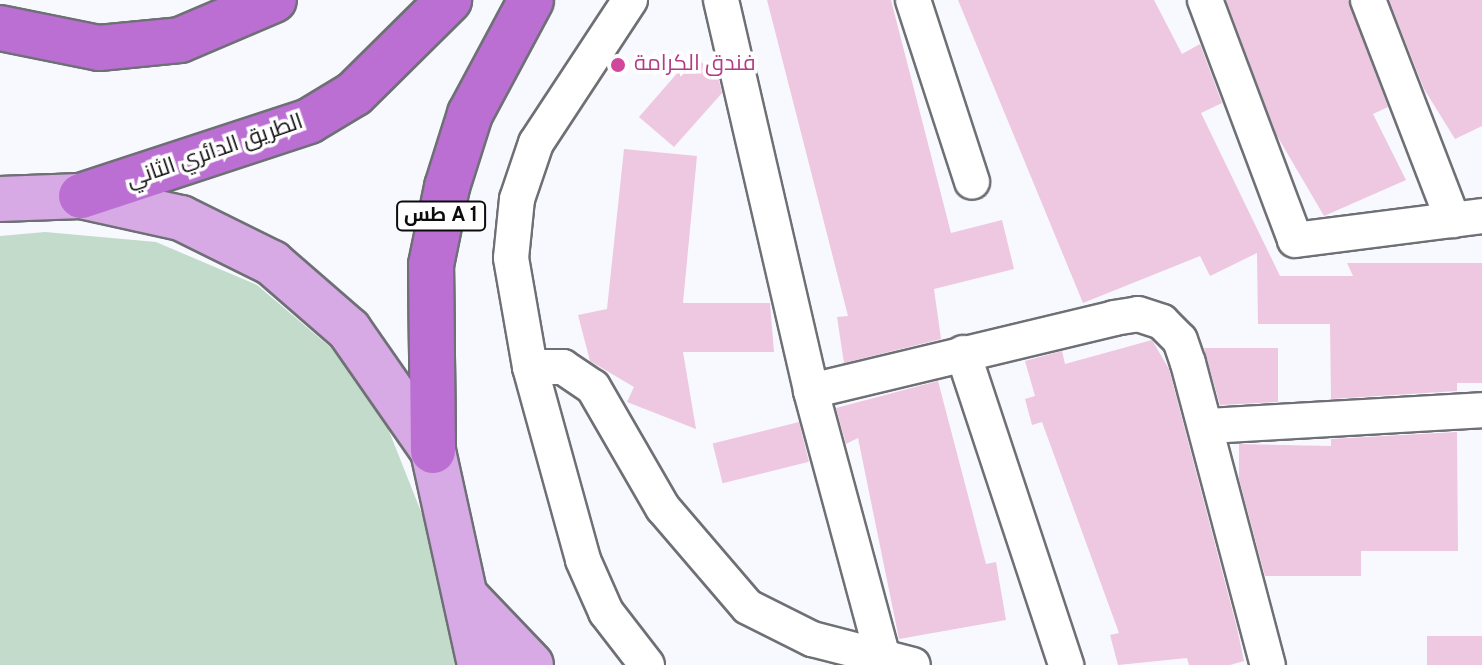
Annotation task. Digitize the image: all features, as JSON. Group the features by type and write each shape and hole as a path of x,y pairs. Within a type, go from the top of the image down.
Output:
{"highway":[{"path":"0,28 99,48 166,41 274,0"},
{"name":"الطريق الدائري الثاني","path":"81,196 309,121 354,94 449,0"},
{"name":"طس A 1","path":"433,451 431,265 447,187 470,114 531,0"}],"main road":[{"path":"7,193 81,196 181,218 272,263 349,330 433,451 468,599 480,665"},
{"path":"468,599 531,665"}],"street":[{"path":"630,0 536,143 517,199 511,258 530,367 583,560 606,612 647,665"},
{"path":"721,0 811,391 898,663"},
{"path":"913,0 972,182"},
{"path":"1205,0 1295,240 1467,218 1368,0"},
{"path":"811,391 1138,314 1180,340 1208,426 1268,665"},
{"path":"963,353 1066,665"},
{"path":"530,367 563,367 593,387 663,508 748,607 779,627 898,663"},
{"path":"1208,426 1482,410"}],"green space":[{"path":"45,232 156,242 257,285 343,358 383,416 451,587 461,665 0,665 0,236"}],"building":[{"path":"767,0 891,0 951,233 1002,220 1014,269 934,289 941,339 844,363 837,317 848,316"},
{"path":"958,0 1154,0 1182,54 1200,44 1222,103 1201,113 1280,276 1353,276 1347,263 1482,263 1482,383 1457,383 1457,391 1331,399 1330,324 1258,324 1257,253 1210,276 1200,256 1083,303"},
{"path":"1226,0 1348,0 1388,107 1373,114 1406,180 1324,216 1276,134"},
{"path":"1389,0 1482,0 1482,126 1455,139 1424,89"},
{"path":"693,55 718,76 722,93 674,147 639,117"},
{"path":"624,149 697,156 683,303 770,303 774,352 683,352 696,429 627,402 634,387 590,361 578,315 607,309"},
{"path":"1152,340 1169,369 1237,628 1244,661 1230,665 1189,665 1187,658 1118,665 1110,635 1119,633 1042,422 1032,425 1025,399 1035,396 1025,361 1062,351 1065,364"},
{"path":"1204,348 1278,348 1278,402 1220,405"},
{"path":"938,381 986,564 996,562 1006,620 899,639 858,438 846,444 836,408"},
{"path":"799,422 809,462 723,483 713,444"},
{"path":"1457,432 1458,551 1361,551 1361,576 1265,576 1239,479 1239,444 1331,446 1331,439"},
{"path":"1427,636 1482,636 1482,665 1427,665"}],"place":[{"name":"فندق الكرامة","path":"618,65"}]}
